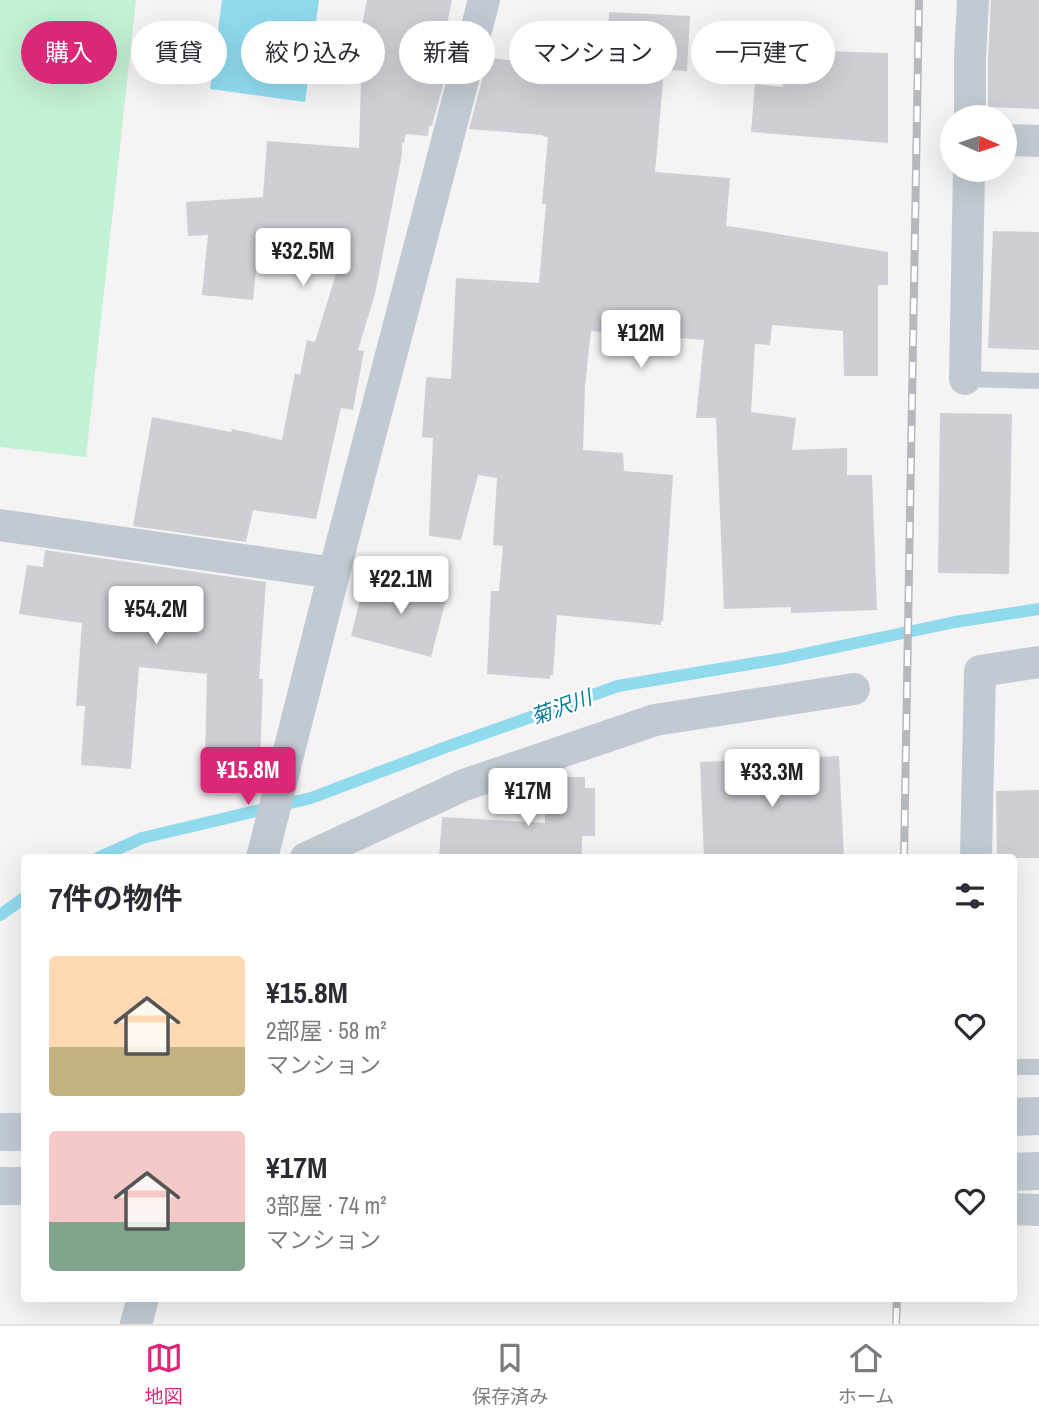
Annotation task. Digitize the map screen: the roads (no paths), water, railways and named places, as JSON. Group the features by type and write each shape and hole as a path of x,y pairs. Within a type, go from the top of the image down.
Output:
{"main road":[{"path":"1017,1117 1039,1116"},
{"path":"0,1132 21,1132"},
{"path":"1017,1171 1039,1171"},
{"path":"0,1186 21,1186"}],"street":[{"path":"263,854 484,0"},
{"path":"970,105 973,0"},
{"path":"1017,140 1039,141"},
{"path":"965,379 969,182"},
{"path":"0,525 334,573"},
{"path":"976,854 980,671 1039,662"},
{"path":"315,854 464,785 654,720 854,689"},
{"path":"1017,1209 1039,1210"},
{"path":"136,1324 142,1302"}],"lane":[{"path":"965,379 1039,381"},
{"path":"1017,1067 1039,1067"}],"water":[{"path":"222,0 319,0 316,21 241,21 241,84 307,84 305,102 210,89 211,84 227,84 227,21 219,21"}],"waterway":[{"name":"菊沢川","path":"107,854 142,838 311,798 618,686 780,659 955,622 1039,609"},
{"name":"菊沢川","path":"0,915 21,900"}],"railway":[{"path":"904,854 919,0"},
{"path":"896,1324 897,1302"}]}
